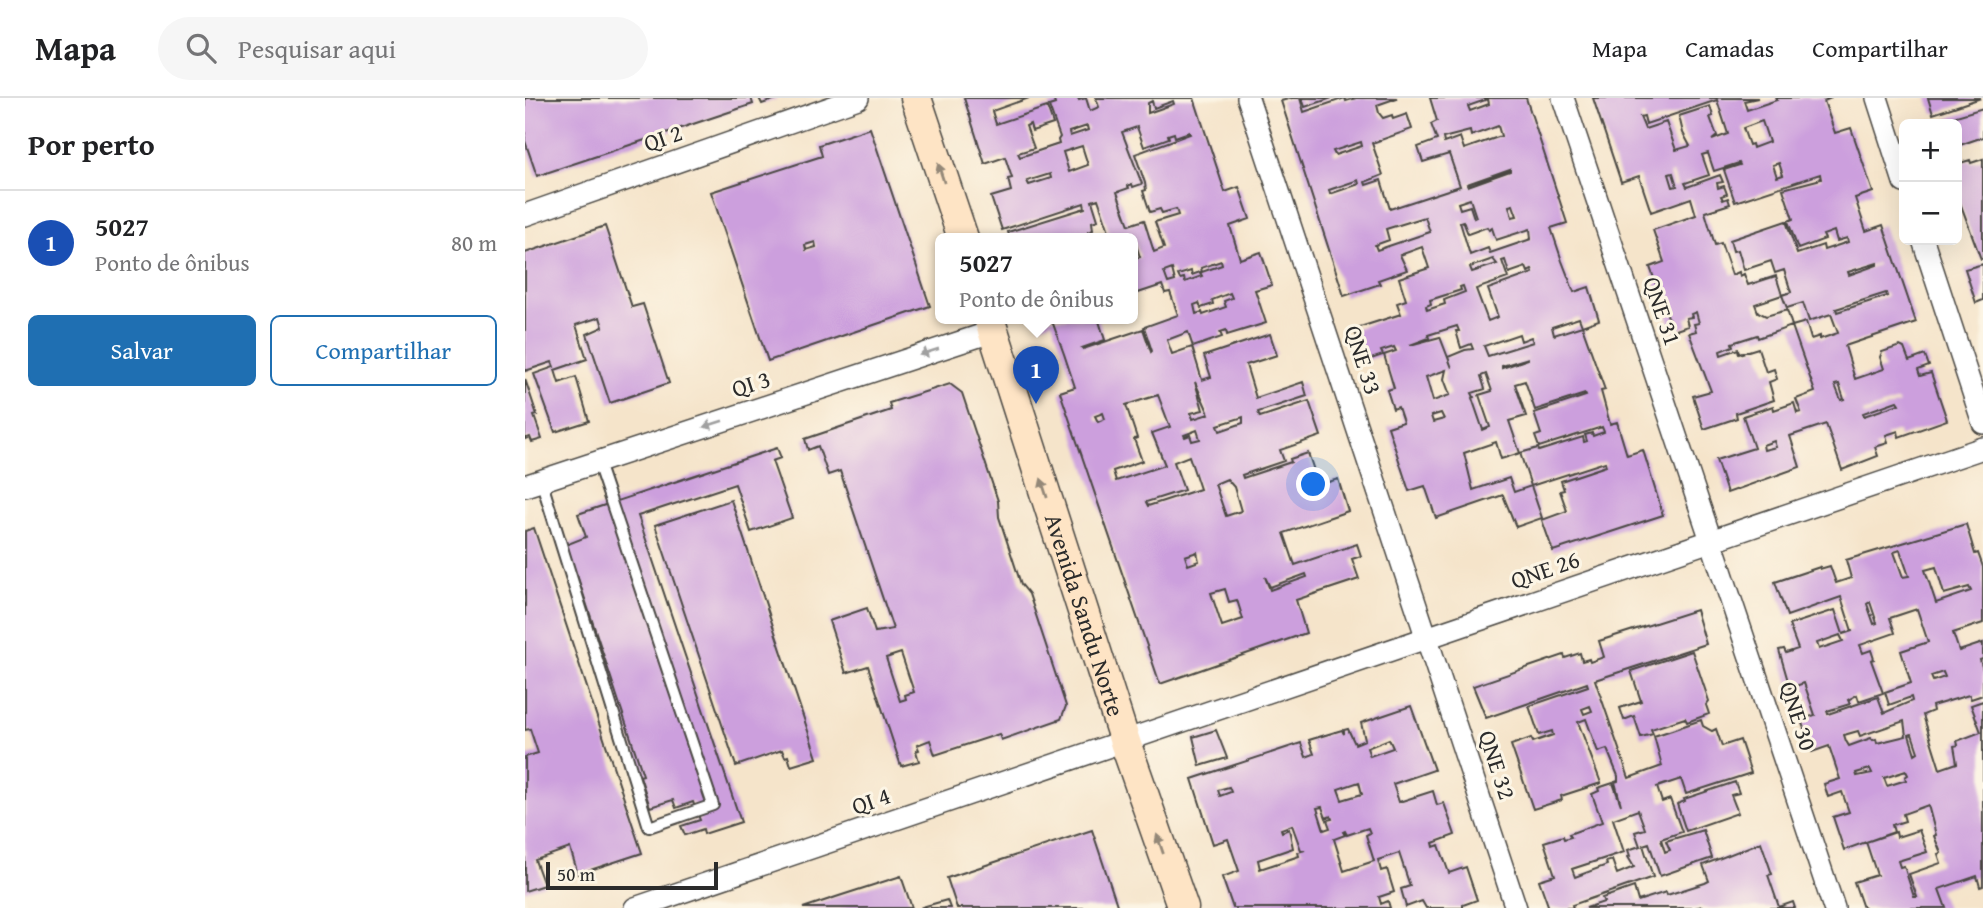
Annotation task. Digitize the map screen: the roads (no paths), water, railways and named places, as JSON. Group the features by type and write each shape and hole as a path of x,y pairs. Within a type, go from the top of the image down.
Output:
{"main road":[{"path":"916,98 961,233"},
{"name":"Avenida Sandu Norte","path":"992,325 1125,742 1183,908"}],"street":[{"name":"QI 2","path":"525,215 858,98"},
{"name":"QNE 33","path":"1248,98 1428,638"},
{"name":"QNE 31","path":"1563,98 1711,541"},
{"path":"1877,98 1899,166"},
{"path":"1925,245 1983,423"},
{"name":"QI 3","path":"533,483 598,463 992,325"},
{"name":"QNE 26","path":"1125,742 1983,448"},
{"name":"QNE 30","path":"1711,541 1834,908"},
{"name":"QNE 32","path":"1428,638 1516,908"},
{"name":"QI 4","path":"635,908 1125,742"}],"lane":[{"path":"533,483 649,827 713,805 598,463"}],"place":[{"name":"5027","path":"1036,404"}]}
